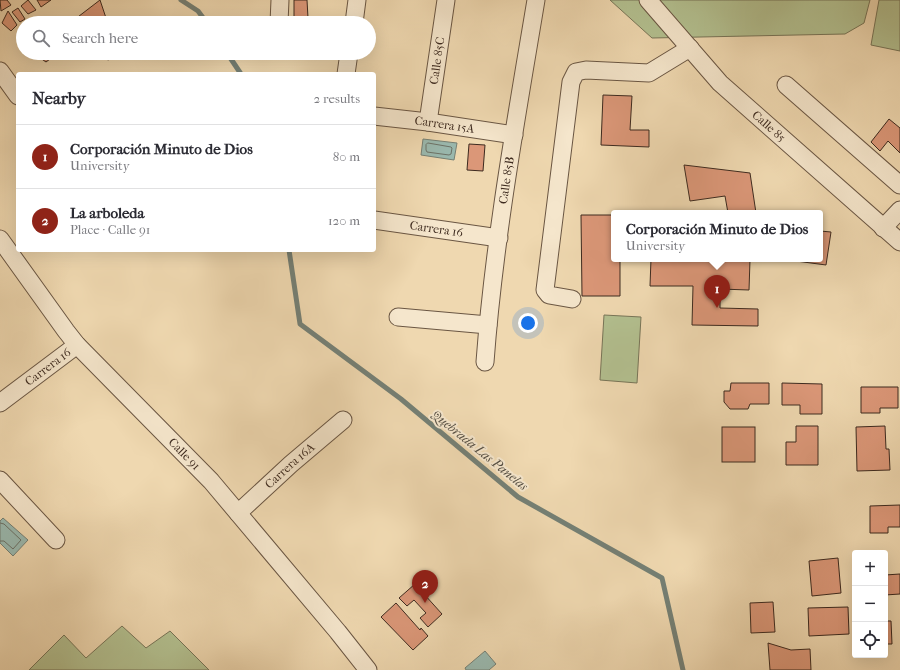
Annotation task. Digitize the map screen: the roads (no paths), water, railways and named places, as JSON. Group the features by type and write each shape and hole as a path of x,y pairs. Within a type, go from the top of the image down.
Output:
{"street":[{"path":"279,16 280,0"},
{"path":"355,16 357,0"},
{"name":"Calle 85C","path":"428,122 446,0"},
{"name":"Calle 85B","path":"485,362 498,238 536,0"},
{"name":"Calle 85","path":"648,0 720,83 900,242"},
{"path":"572,298 549,295 545,290 571,82 576,72 586,70 649,73 690,48"},
{"path":"346,72 348,60"},
{"path":"0,71 16,93"},
{"path":"786,85 900,185"},
{"name":"Carrera 15A","path":"376,116 428,122 514,135"},
{"path":"883,228 900,210"},
{"name":"Carrera 16","path":"376,220 498,238"},
{"name":"Calle 91","path":"0,239 77,345 211,481 368,670"},
{"path":"398,317 488,326"},
{"name":"Carrera 16","path":"0,403 77,345"},
{"name":"Carrera 16A","path":"238,513 291,464 343,420"},
{"path":"0,480 56,540"}],"water":[{"path":"423,139 457,143 454,160 421,155"},
{"path":"3,518 28,540 13,556 0,543 0,521"},
{"path":"485,651 496,664 489,670 466,670 465,668"}],"waterway":[{"name":"Quebrada Las Panelas","path":"181,0 198,11 202,16"},
{"name":"Quebrada Las Panelas","path":"232,60 240,72"},
{"name":"Quebrada Las Panelas","path":"289,252 300,324 401,399 518,497 662,578 683,670"}],"place":[{"name":"Corporación Minuto de Dios","path":"717,308"},
{"name":"La arboleda","path":"425,603"}]}
